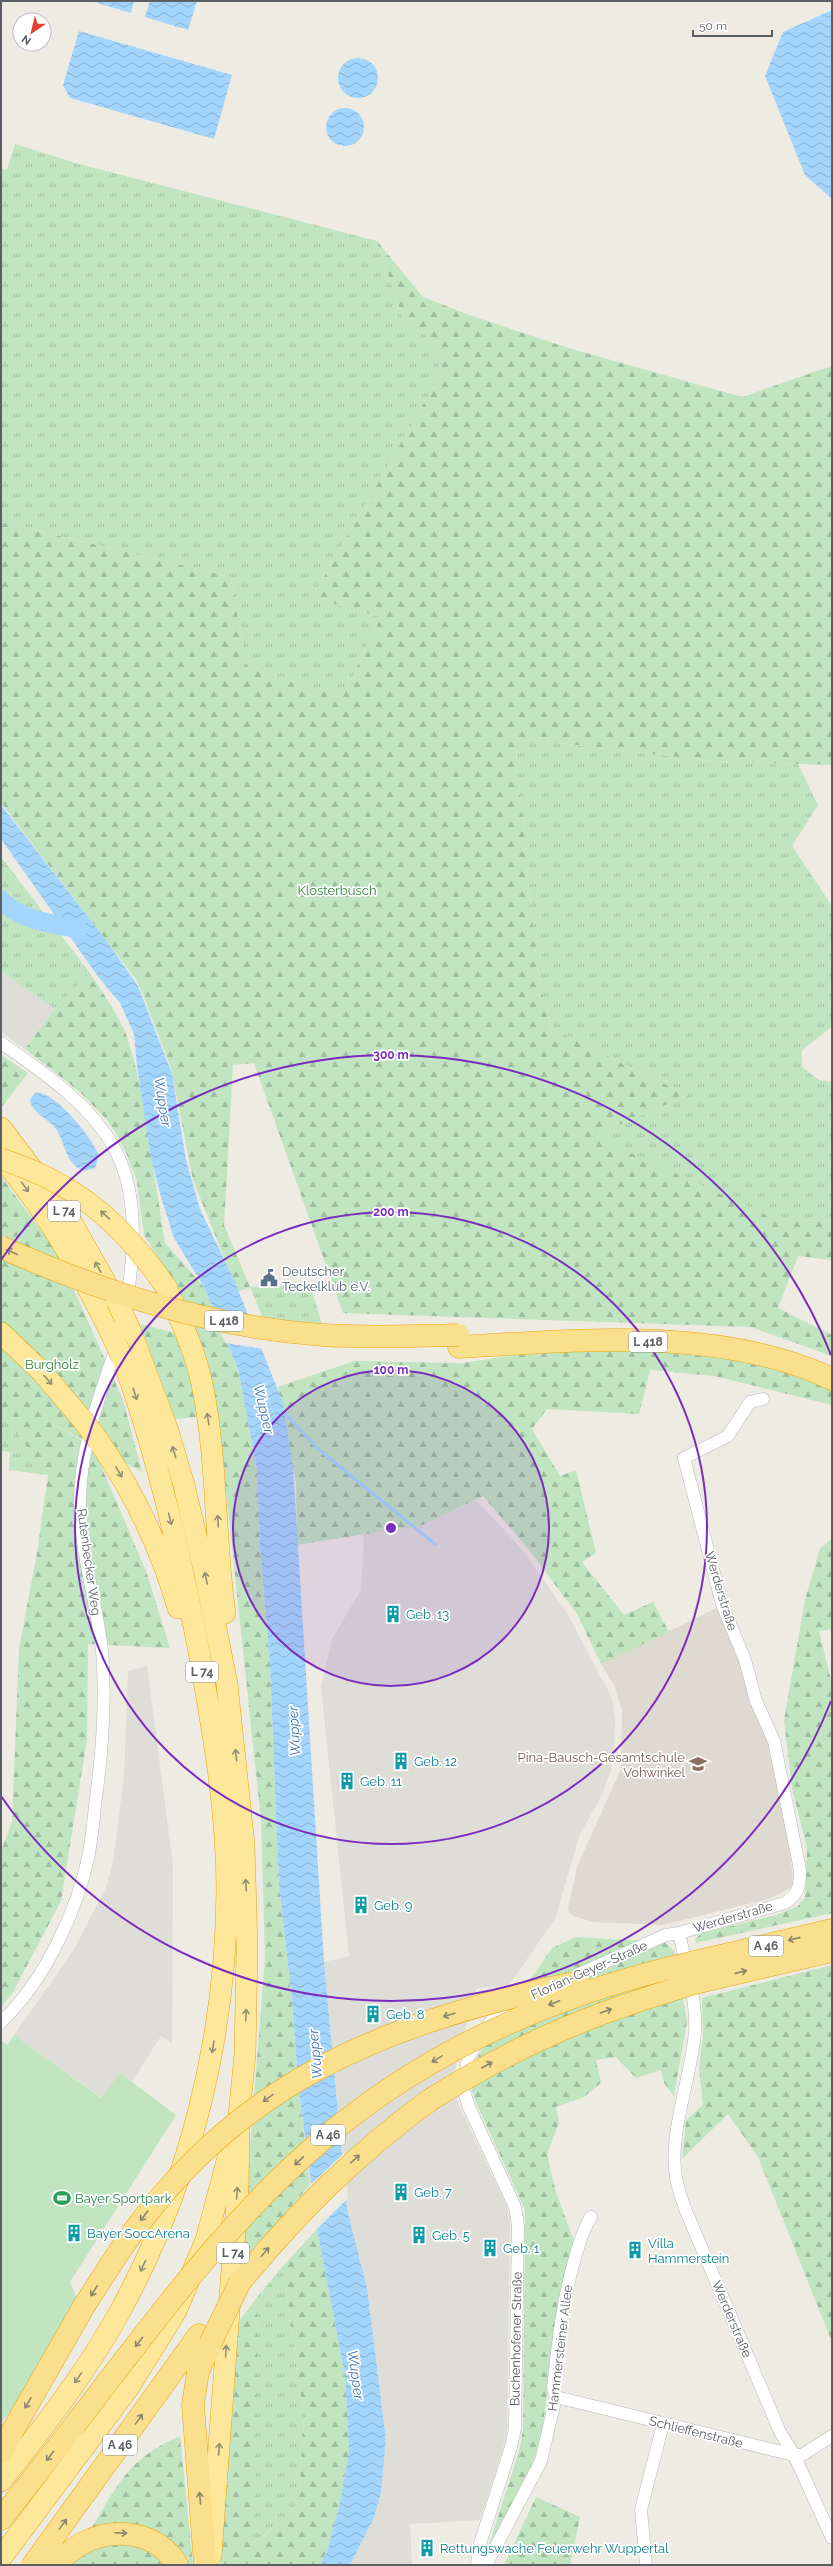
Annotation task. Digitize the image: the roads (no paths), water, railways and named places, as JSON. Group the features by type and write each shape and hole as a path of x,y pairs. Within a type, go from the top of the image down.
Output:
{"highway":[{"name":"L 74","path":"1,1128 69,1218 117,1301 122,1357 152,1446 181,1564 206,1692 220,1784 227,1889 225,1958 213,2047 199,2110 181,2176 160,2231 118,2316 92,2358 47,2423 1,2481"},
{"name":"L 74","path":"1,1158 44,1212 79,1269 120,1330 157,1397 184,1485 227,1684 239,1788 246,1887 247,1996 239,2116 238,2188 210,2565"},
{"name":"L 418","path":"1,1158 52,1179 103,1213 126,1234 166,1287 188,1337 202,1383 216,1485 224,1603 232,1661 227,1684"},
{"name":"L 418","path":"1,1247 104,1289 208,1318 262,1328 323,1335 459,1341 603,1341 672,1343 754,1354 790,1363 832,1379"},
{"name":"L 418","path":"1,1263 123,1308 182,1325 235,1337 294,1345 350,1349 606,1329 658,1329 749,1340 795,1352 832,1365"},
{"name":"L 74","path":"1,1333 42,1372 98,1440 128,1487 157,1546 173,1591 186,1636 213,1782 218,1840 219,1994"},
{"name":"A 46","path":"42,2562 205,2340 240,2282 319,2192 363,2152 430,2100 494,2061 562,2028 638,2000 701,1971 832,1930"},
{"name":"A 46","path":"1,2519 167,2307 231,2229 321,2141 364,2107 444,2054 509,2021 587,1991 672,1967 701,1971 832,1951"},
{"path":"1,2451 115,2258 152,2205 203,2150 250,2110 315,2068 394,2032 486,2004 606,1976 672,1967"},
{"name":"L 74","path":"1,2558 129,2387 176,2311 206,2240 239,2116"},
{"path":"205,2340 193,2405 205,2565"},
{"path":"42,2562 83,2543 114,2533 136,2535 153,2542 169,2554 177,2565"}],"street":[{"name":"Rutenbecker Weg","path":"1,1043 61,1086 101,1126 120,1158 128,1182 134,1226 130,1279 120,1334 94,1413 81,1474 80,1508 84,1547 98,1624 104,1680 104,1738 89,1854 70,1913 53,1950 25,1994 1,2022"},
{"name":"Werderstraße","path":"763,1400 750,1402 728,1436 684,1458 722,1604 745,1660 756,1701 774,1741 800,1870 800,1886 793,1898 785,1902 680,1933 694,2007 695,2030 688,2084 676,2138 675,2169 678,2189 780,2432 794,2455 832,2538"},
{"name":"Florian-Geyer-Straße","path":"500,2010 666,1935 680,1933"},
{"name":"Buchenhofener Straße","path":"477,2565 479,2547 511,2447 515,2428 518,2225 515,2207 469,2107 463,2089 468,2058 483,2032 500,2010"},
{"name":"Hammersteiner Allee","path":"486,2565 541,2461 556,2397 553,2388 563,2306 570,2274 586,2224 591,2217"},
{"name":"Schlieffenstraße","path":"556,2397 794,2455"},
{"path":"646,2565 641,2510 663,2424"},
{"path":"794,2455 802,2456 832,2436"}],"water":[{"path":"91,1 134,1 131,13"},
{"path":"150,1 197,1 188,30 145,17"},
{"path":"832,10 832,199 805,175 765,76 783,32"},
{"path":"79,31 232,75 214,139 70,98 63,85"},
{"path":"358,58 366,60 372,64 376,70 378,78 376,86 372,92 366,96 358,98 350,96 344,92 340,86 338,78 340,70 344,64 350,60"},
{"path":"341,108 349,108 359,113 363,120 363,134 359,141 349,146 341,146 331,141 329,138 326,131 326,123 331,113 334,111"},
{"path":"1,805 106,940 138,986 172,1074 186,1160 200,1209 235,1282 283,1403 293,1467 324,1962 347,2209 367,2288 386,2439 381,2492 374,2518 350,2565 320,2565 327,2551 339,2507 349,2452 345,2376 317,2229 298,2084 292,1999 279,1886 270,1665 260,1546 257,1470 238,1369 204,1287 174,1238 161,1197 151,1158 137,1067 134,1034 120,1003 99,978 1,839"},
{"path":"35,1093 43,1094 52,1099 82,1128 99,1156 95,1168 84,1171 73,1164 69,1159 56,1129 33,1108 30,1099"}],"waterway":[{"name":"Wupper","path":"1,900 9,907 27,917 47,923 78,929"},
{"path":"282,1410 318,1449 435,1544"}],"place":[{"name":"Deutscher Teckelklub e.V.","path":"269,1278"},
{"name":"Geb. 13","path":"393,1614"},
{"name":"Geb. 12","path":"401,1761"},
{"name":"Pina-Bausch-Gesamtschule Vohwinkel","path":"698,1764"},
{"name":"Geb. 11","path":"347,1781"},
{"name":"Geb. 9","path":"361,1905"},
{"name":"Geb. 8","path":"373,2014"},
{"name":"Geb. 7","path":"401,2192"},
{"name":"Bayer Sportpark","path":"62,2198"},
{"name":"Bayer SoccArena","path":"74,2233"},
{"name":"Geb. 5","path":"419,2235"},
{"name":"Geb. 1","path":"490,2248"},
{"name":"Villa Hammerstein","path":"635,2250"},
{"name":"Rettungswache Feuerwehr Wuppertal","path":"427,2548"}],"park label":[{"name":"Klosterbusch","path":"337,890"},
{"name":"Burgholz","path":"52,1364"}]}
